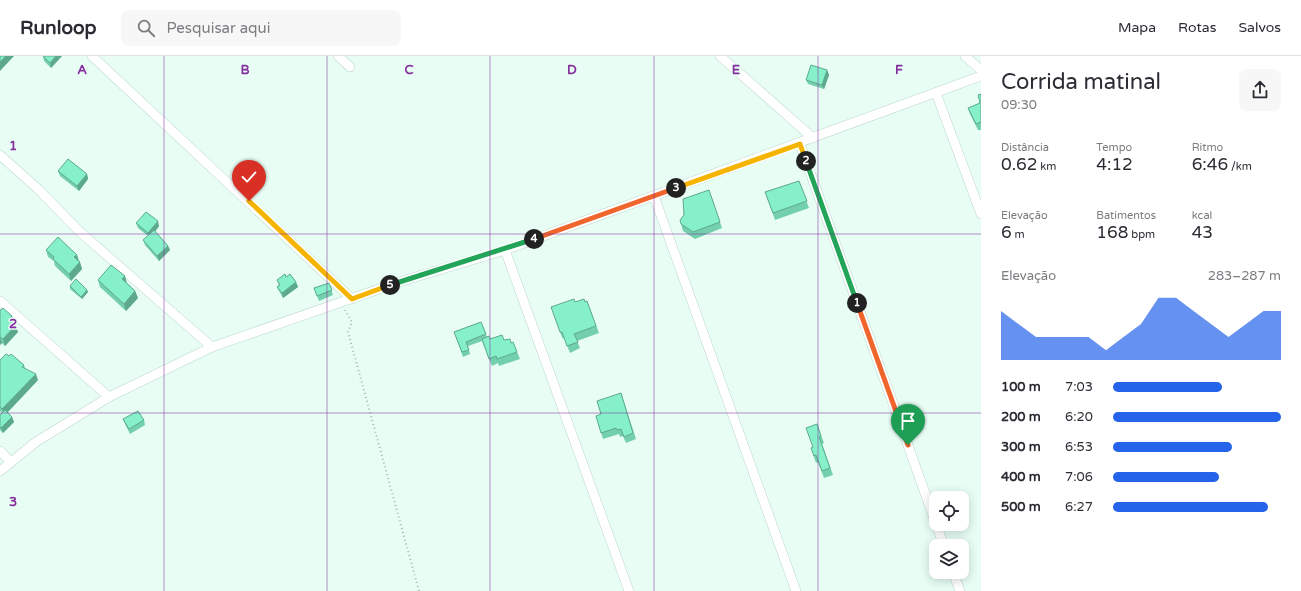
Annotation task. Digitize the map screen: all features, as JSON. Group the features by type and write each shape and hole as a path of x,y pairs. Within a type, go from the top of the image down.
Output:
{"street":[{"path":"92,56 352,299"},
{"path":"338,56 350,67"},
{"path":"720,56 812,138"},
{"path":"965,56 981,70"},
{"path":"0,471 36,442 110,397 212,347 399,282 505,250 800,144 812,138 981,76"},
{"path":"936,93 981,214"},
{"path":"800,144 941,539"},
{"path":"0,155 38,189 80,232 212,347"},
{"path":"654,196 796,591"},
{"path":"505,250 629,591"},
{"path":"0,301 110,397"},
{"path":"0,451 11,462"},
{"path":"956,579 960,591"}],"path":[{"path":"340,302 352,322 348,332 419,591"}],"building":[{"path":"0,56 6,56 0,62"},
{"path":"43,56 56,56 50,63"},
{"path":"811,65 827,70 822,85 806,80"},
{"path":"981,94 981,122 976,124 968,108 980,103 978,95"},
{"path":"68,159 87,174 77,186 58,171"},
{"path":"799,181 807,201 773,213 765,192"},
{"path":"709,190 720,222 693,232 681,224 680,220 684,215 683,199"},
{"path":"146,212 158,221 148,233 136,223"},
{"path":"154,230 168,246 157,256 143,240"},
{"path":"58,237 77,255 74,257 80,262 69,274 46,250"},
{"path":"111,265 125,276 122,279 135,291 124,304 98,280"},
{"path":"285,274 286,277 290,274 296,282 282,293 277,287 280,285 277,280"},
{"path":"76,279 87,290 81,297 70,286"},
{"path":"329,283 332,290 317,296 314,288"},
{"path":"574,299 575,302 584,299 585,302 587,301 596,326 574,334 578,342 567,346 551,307"},
{"path":"3,308 12,316 9,320 15,326 3,339 0,337 0,310"},
{"path":"481,322 486,334 466,342 469,350 462,352 454,332"},
{"path":"502,335 504,340 510,339 511,343 513,342 517,352 497,359 496,356 489,359 482,339 489,336 490,339"},
{"path":"6,354 9,356 11,354 24,365 22,367 36,374 2,409 0,407 0,360"},
{"path":"621,393 633,433 624,437 621,429 617,430 616,428 601,433 596,416 601,414 597,401"},
{"path":"5,410 12,417 1,428 0,415"},
{"path":"138,411 144,420 129,429 123,419"},
{"path":"817,424 821,436 819,437 830,468 822,471 816,455 814,456 811,448 813,447 806,428"}],"route":[{"path":"249,201 352,299 399,282 505,250 800,144 908,445"}]}
